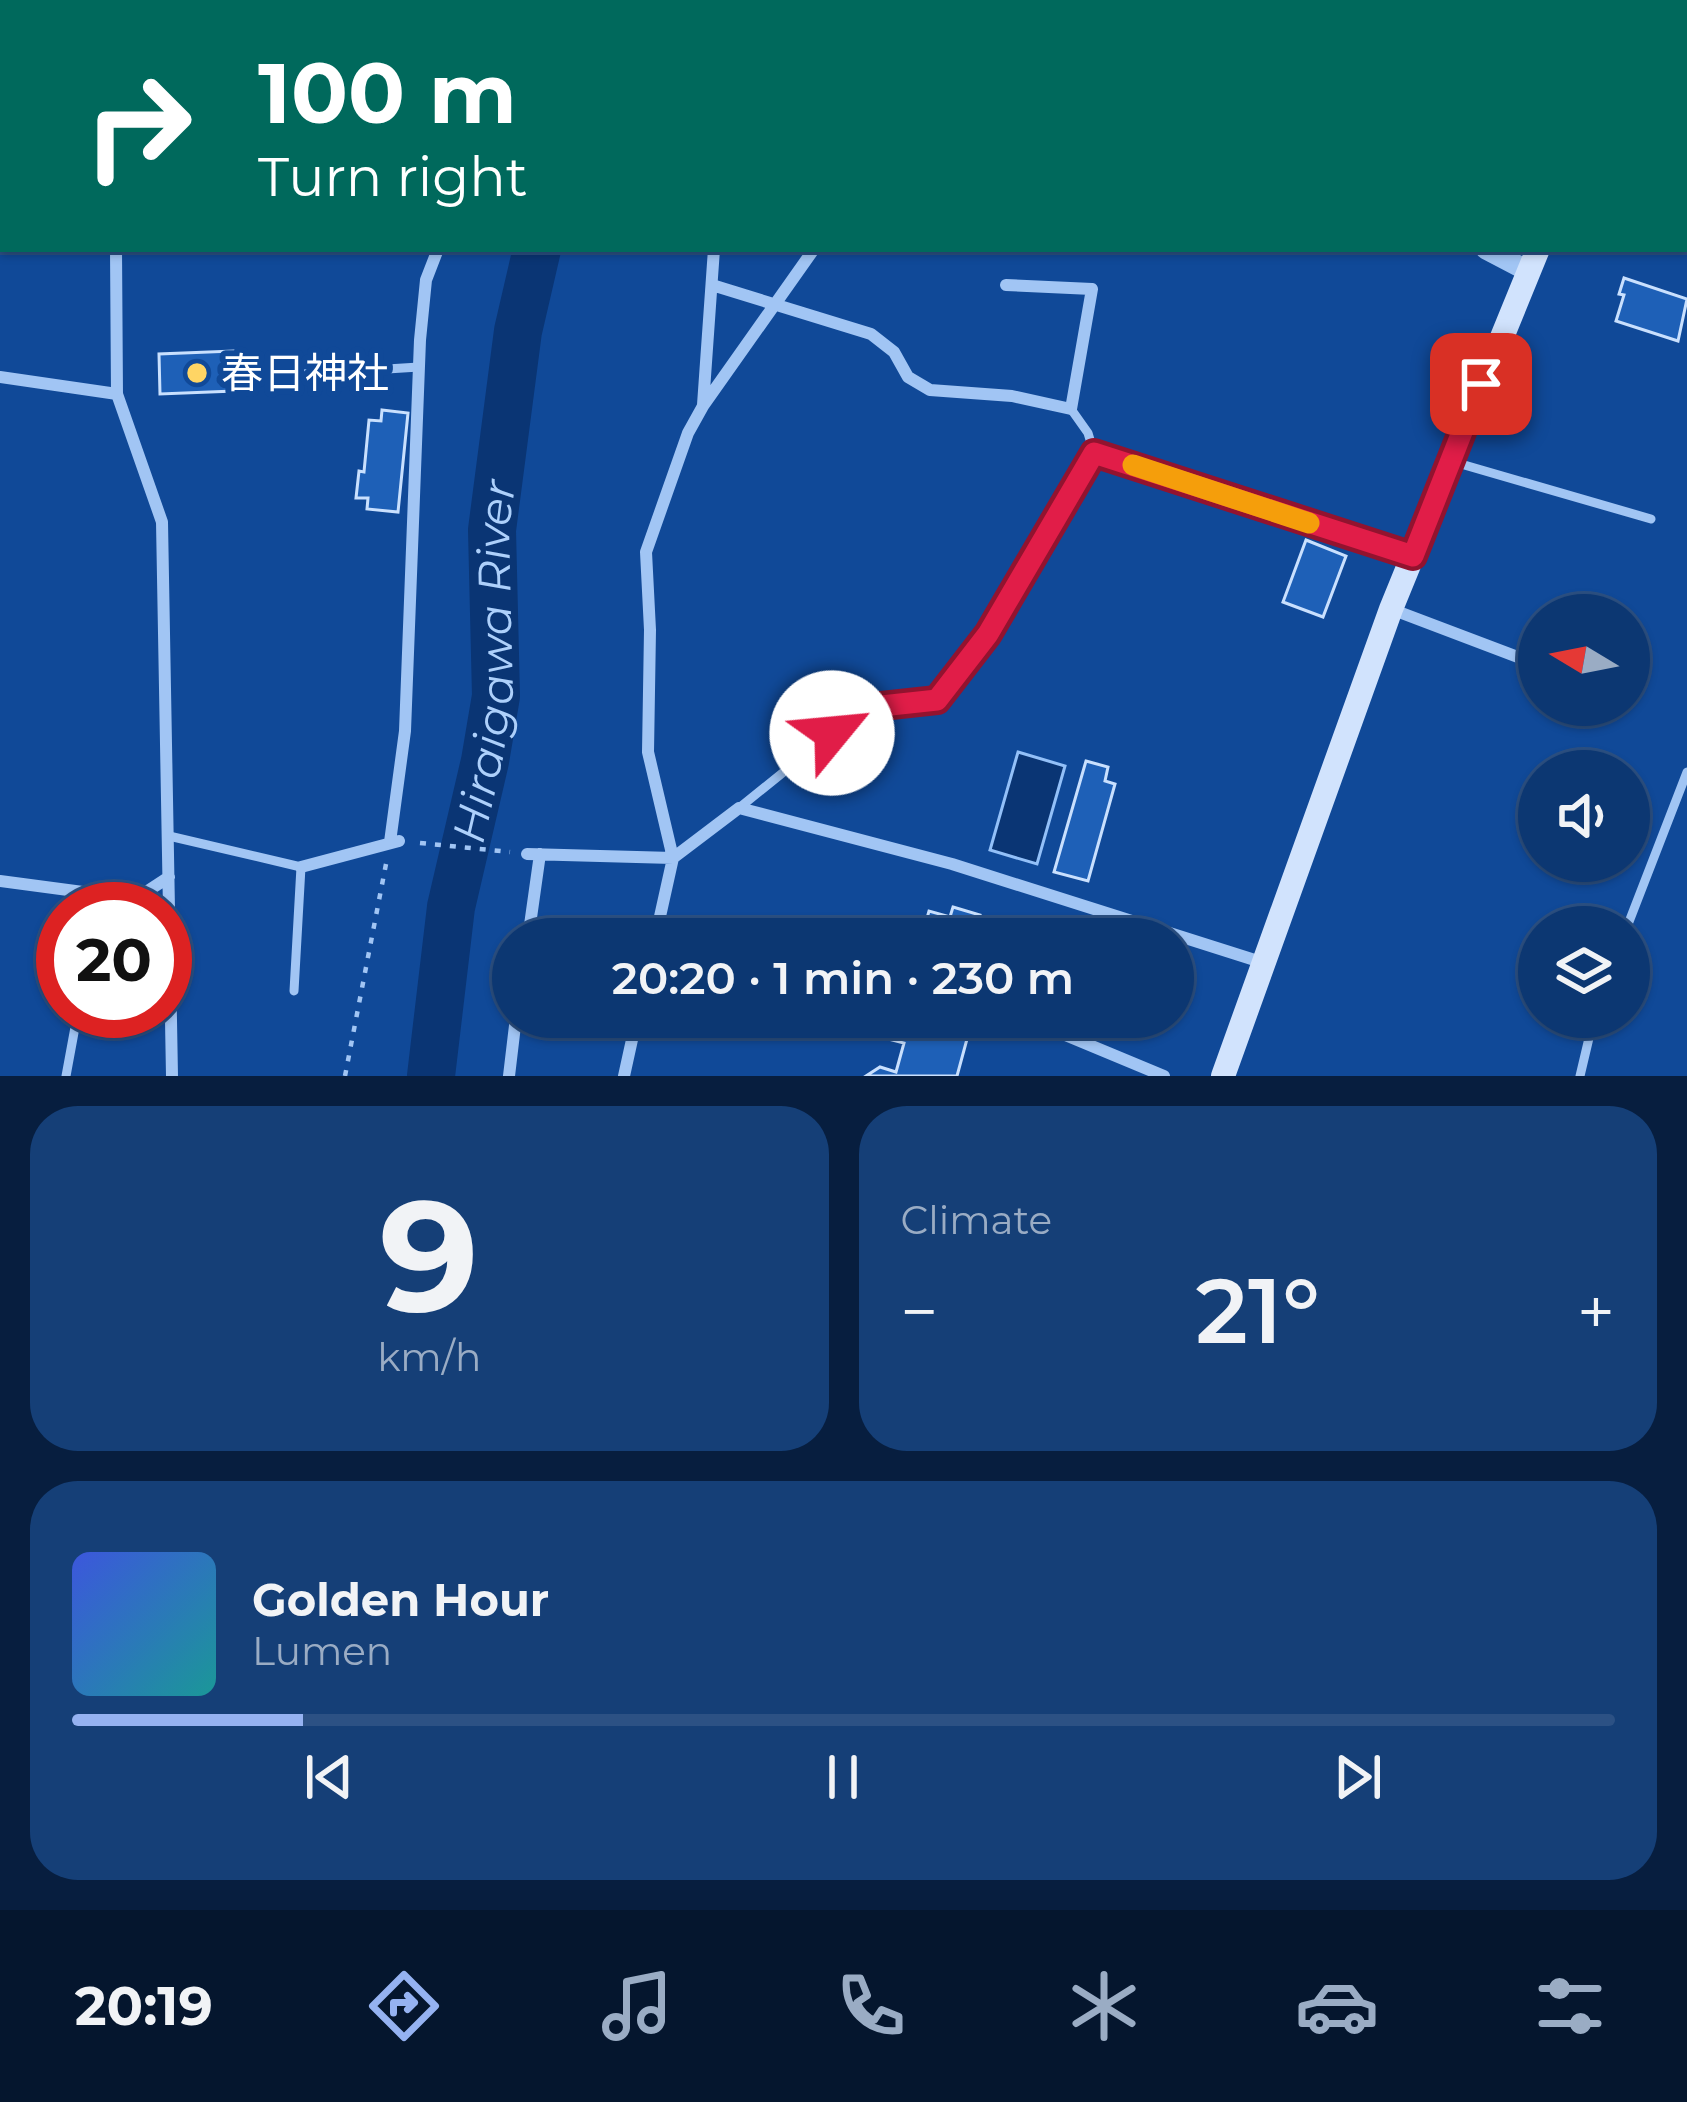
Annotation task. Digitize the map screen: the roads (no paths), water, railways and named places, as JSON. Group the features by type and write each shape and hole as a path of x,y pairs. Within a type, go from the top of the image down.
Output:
{"main road":[{"path":"1223,1076 1391,610 1533,260"}],"street":[{"path":"116,252 117,394 162,522 172,1076"},
{"path":"301,867 395,841 419,367 426,280 437,252"},
{"path":"704,406 714,252"},
{"path":"660,918 673,858 648,752 646,552 688,433 812,252"},
{"path":"1499,252 1533,260"},
{"path":"712,285 871,334 894,352 908,376 930,391 1012,396 1071,409 1092,289 1006,285"},
{"path":"0,376 117,394"},
{"path":"1391,610 1518,657"},
{"path":"529,918 534,854 673,858 739,808 952,864 1261,962"},
{"path":"161,882 169,877"},
{"path":"0,881 36,887"},
{"path":"509,1076 514,1038"},
{"path":"624,1076 632,1038"},
{"path":"1073,1038 1164,1076"}],"lane":[{"path":"387,369 419,367"},
{"path":"739,808 863,708 937,700 988,634 1094,453 1088,433 1071,409"},
{"path":"1094,453 1413,556"},
{"path":"1449,460 1652,519"},
{"path":"1635,906 1687,772"},
{"path":"169,836 301,867 294,991"},
{"path":"65,1076 73,1038"},
{"path":"1580,1076 1589,1038"}],"water":[{"path":"1018,752 1065,766 1037,864 990,850"}],"waterway":[{"name":"Hiraigawa River","path":"431,1076 451,907 496,696 492,530 518,331 536,252"}],"place":[{"name":"春日神社","path":"197,373"}]}
